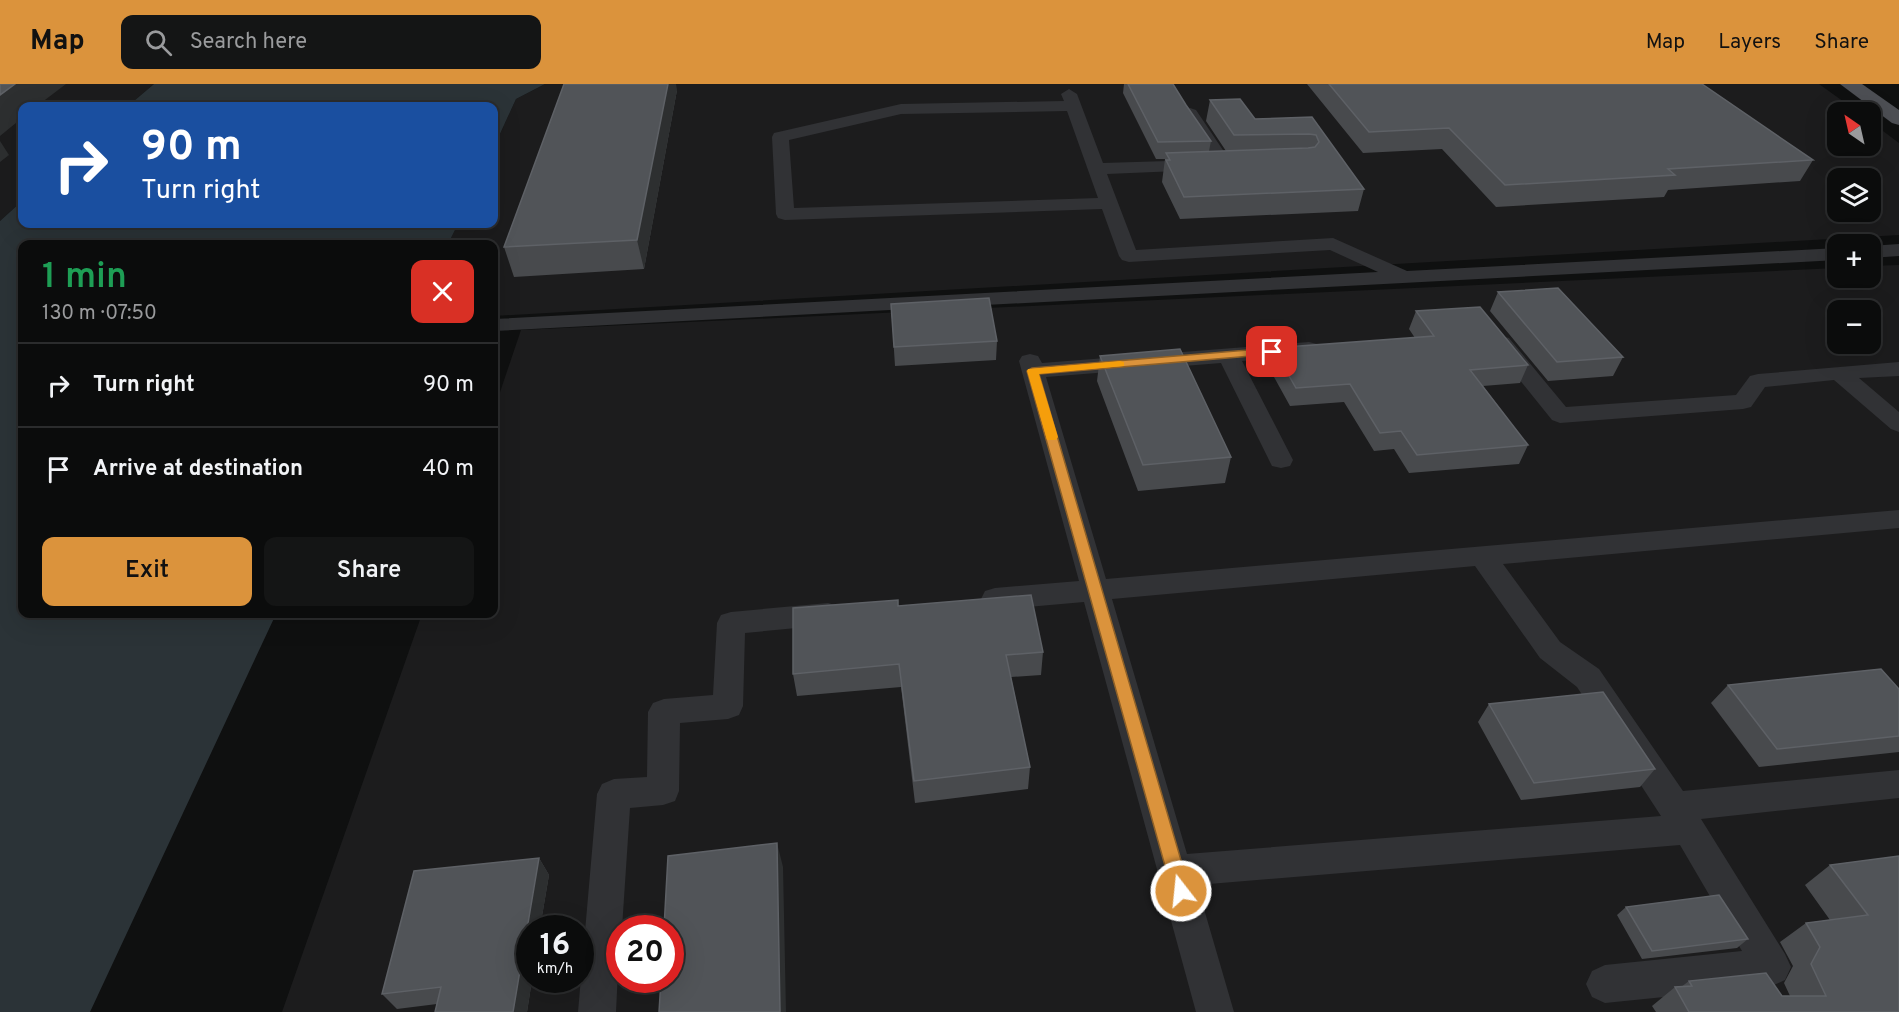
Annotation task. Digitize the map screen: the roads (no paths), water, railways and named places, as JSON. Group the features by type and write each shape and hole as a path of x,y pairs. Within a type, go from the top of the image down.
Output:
{"main road":[{"path":"1850,84 1899,119"}],"lane":[{"path":"1179,96 1224,165"},
{"path":"1110,203 785,214 780,137 900,109 1072,100 1097,169 1110,203 1129,255 1333,244 1404,277"},
{"path":"1097,169 1247,164"},
{"path":"1881,251 1899,250"},
{"path":"498,325 1827,255"},
{"path":"1489,328 1560,415 1743,402 1758,381 1899,369"},
{"path":"1215,1012 1031,366 1334,347"},
{"path":"1228,355 1281,460"},
{"path":"1839,373 1899,424"},
{"path":"966,602 1899,519"},
{"path":"1482,556 1550,650 1588,678 1682,818 1772,967 1605,984"},
{"path":"597,1012 614,794 663,791 664,712 728,706 731,623 849,612"},
{"path":"1175,871 1682,818 1899,784"},
{"path":"1750,968 1772,1003"}]}
